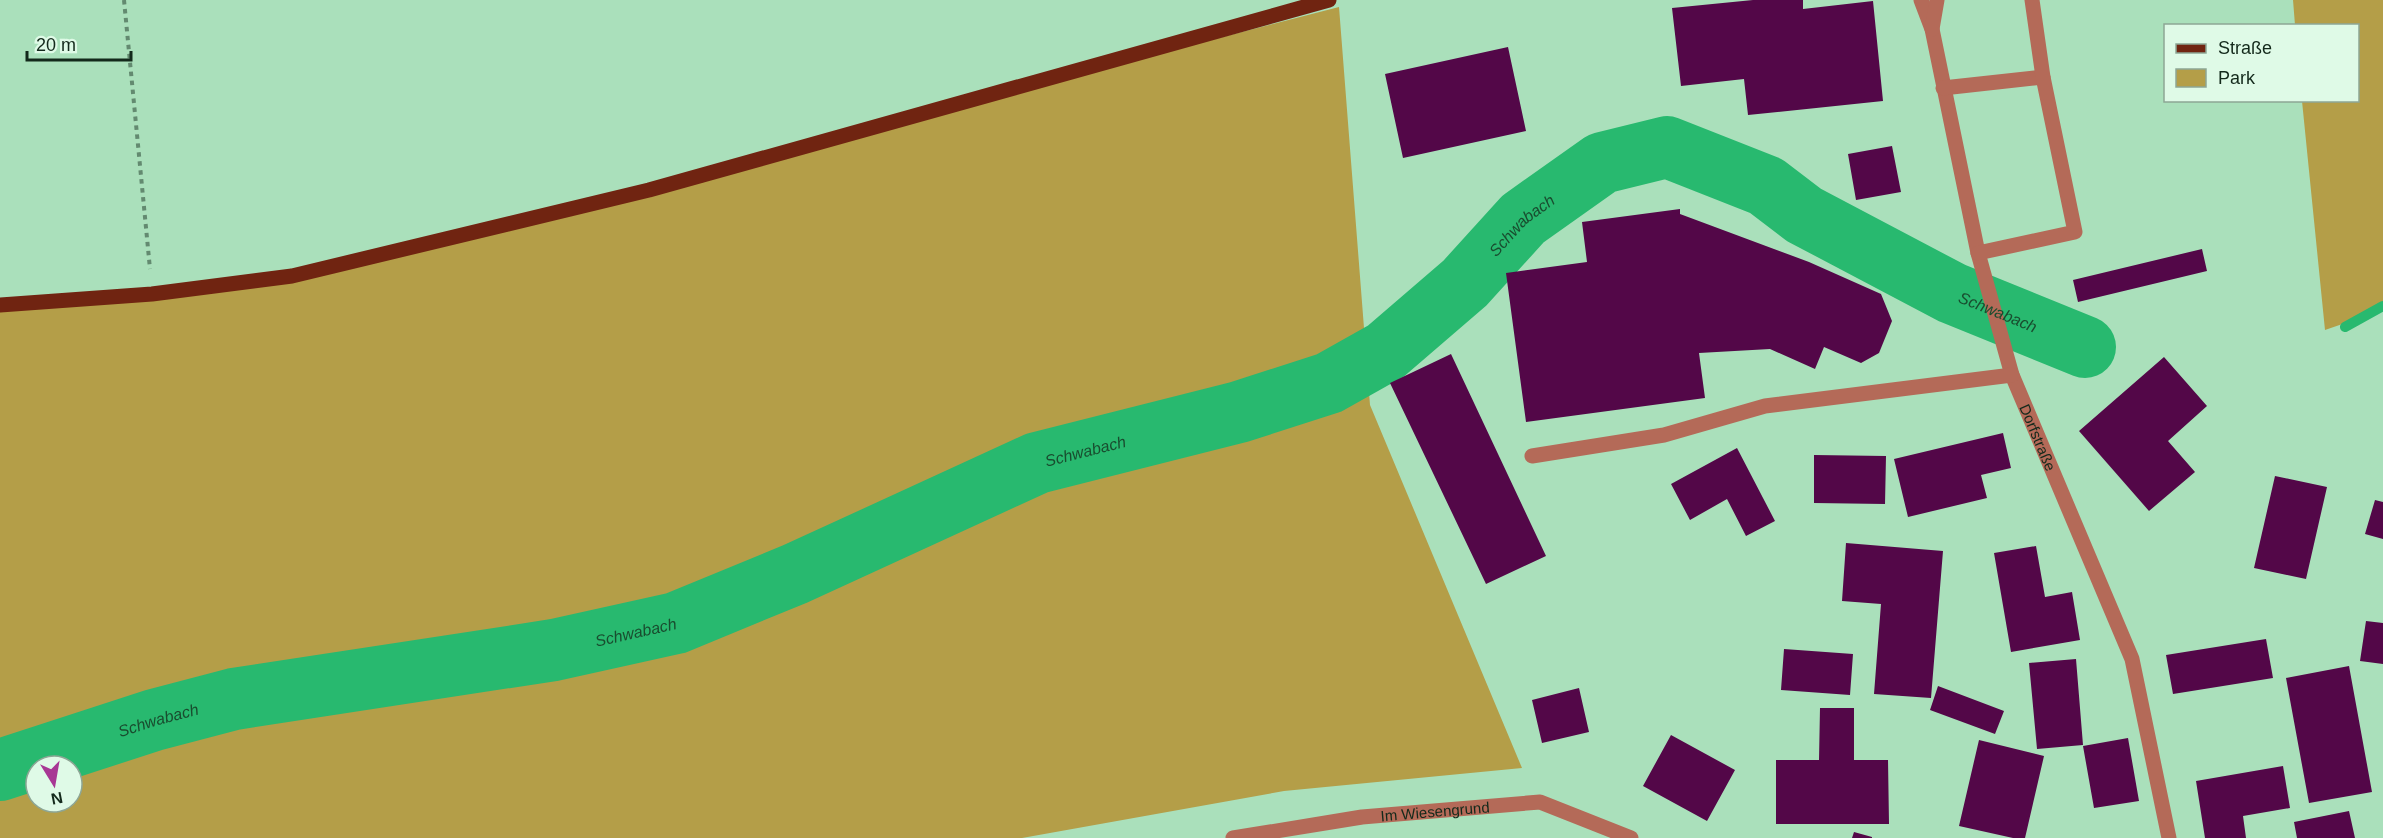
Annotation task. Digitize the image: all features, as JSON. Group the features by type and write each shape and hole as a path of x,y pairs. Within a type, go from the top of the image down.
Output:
{"main road":[{"path":"0,305 152,294 292,276 649,190 1329,0"}],"street":[{"name":"Dorfstraße","path":"1921,0 1932,29 1978,253 2000,335 2012,375 2132,659 2169,838"},
{"name":"Dorfstraße","path":"1932,29 1937,0"},
{"path":"1978,253 2075,232 2043,76 2032,0"},
{"path":"1943,88 2043,76"},
{"path":"1532,456 1664,435 1765,406 2012,375"},
{"name":"Im Wiesengrund","path":"1233,838 1362,817 1540,802 1631,838"}],"path":[{"path":"124,0 152,294"}],"green space":[{"path":"2293,0 2383,0 2383,310 2325,330 2302,102 2359,102 2359,24 2295,24"},
{"path":"1339,7 1370,405 1522,768 1284,791 1022,838 0,838 0,300 252,287"}],"building":[{"path":"1753,0 1803,0 1803,9 1873,1 1883,101 1748,115 1744,79 1681,86 1672,8"},
{"path":"1508,47 1526,131 1403,158 1385,74"},
{"path":"1892,146 1901,192 1856,200 1848,154"},
{"path":"1680,209 1680,214 1809,262 1881,294 1892,321 1879,353 1861,363 1824,347 1815,369 1770,349 1699,353 1705,398 1526,422 1506,273 1587,262 1582,222"},
{"path":"2202,249 2207,271 2078,302 2073,280"},
{"path":"1451,354 1546,556 1486,584 1390,383"},
{"path":"2164,357 2207,406 2168,441 2195,472 2149,511 2079,431"},
{"path":"2003,433 2011,468 1981,475 1987,498 1908,517 1894,459"},
{"path":"1737,448 1775,521 1746,536 1727,499 1690,520 1671,484"},
{"path":"1814,455 1886,456 1885,504 1814,503"},
{"path":"2275,476 2327,487 2306,579 2254,568"},
{"path":"2375,500 2383,502 2383,539 2365,534"},
{"path":"1846,543 1943,551 1931,698 1874,694 1881,604 1842,601"},
{"path":"2036,546 2045,597 2072,592 2080,640 2011,652 1994,553"},
{"path":"2366,621 2383,623 2383,664 2360,661"},
{"path":"2266,639 2273,678 2173,694 2166,655"},
{"path":"1784,649 1853,654 1850,695 1781,690"},
{"path":"2076,659 2083,745 2037,749 2029,663"},
{"path":"2349,666 2372,792 2309,803 2286,678"},
{"path":"1938,686 2004,711 1995,734 1930,710"},
{"path":"1579,688 1589,732 1542,743 1532,700"},
{"path":"1820,708 1854,708 1854,760 1888,760 1889,824 1776,824 1776,760 1819,760"},
{"path":"1671,735 1735,770 1707,821 1643,786"},
{"path":"2128,738 2139,801 2094,808 2083,746"},
{"path":"1979,740 2044,756 2025,838 2013,838 1959,826"},
{"path":"2283,766 2290,808 2243,816 2246,838 2205,838 2196,781"},
{"path":"2349,811 2355,838 2297,838 2294,822"},
{"path":"1854,832 1872,837 1872,838 1852,838"}],"waterway":[{"name":"Schwabach","path":"0,770 154,720 234,699 554,650 676,623 795,574 1037,463 1239,412 1329,383 1386,351 1465,283 1523,219 1602,163 1667,147 1766,186 1804,215 1952,293 2085,347"},
{"path":"2345,327 2383,306"}]}
